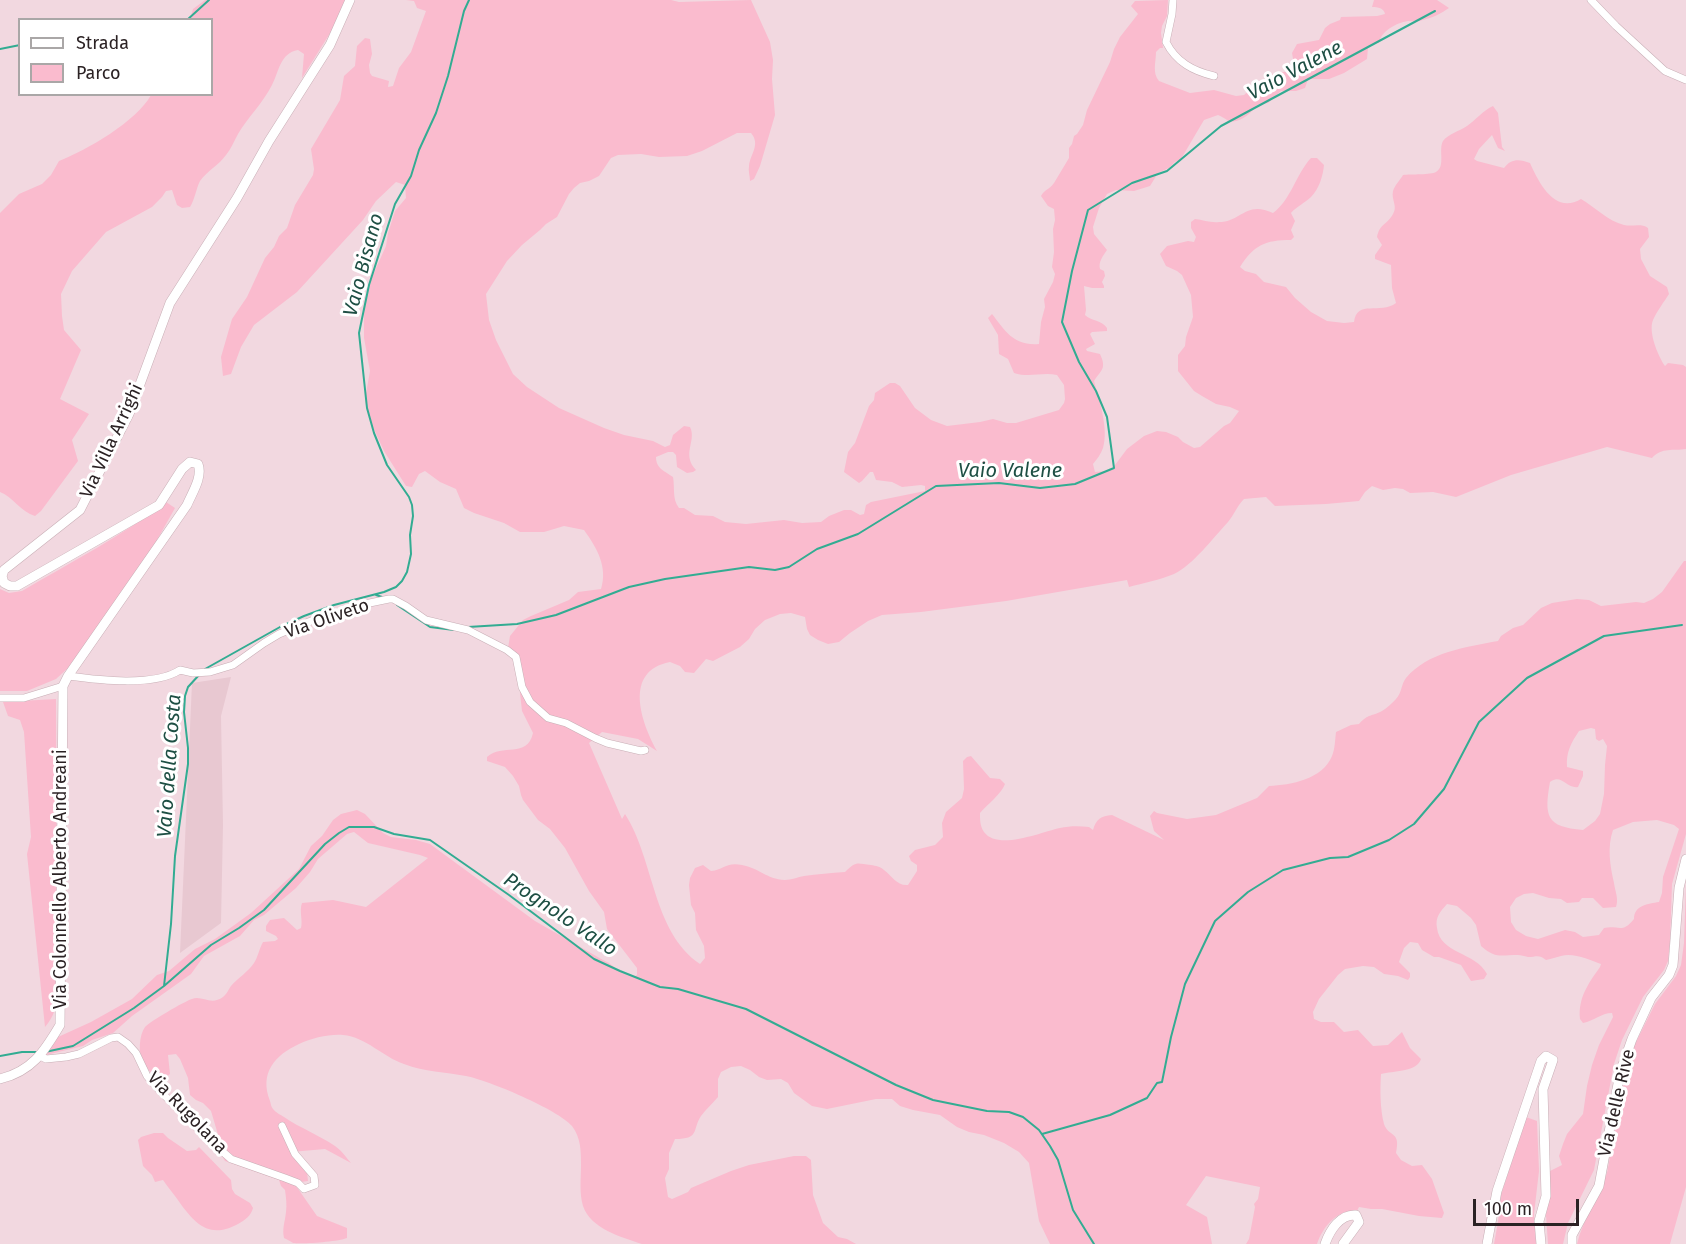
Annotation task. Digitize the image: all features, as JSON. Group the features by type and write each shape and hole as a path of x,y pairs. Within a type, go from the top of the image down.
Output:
{"street":[{"name":"Via Villa Arrighi","path":"63,686 187,505 201,470 198,464 190,462 182,469 159,505 17,586 4,583 2,576 4,570 80,510 129,414 170,303 330,45 350,0"},
{"path":"1173,0 1166,42 1171,52 1190,69 1215,76"},
{"path":"1591,0 1665,70 1686,80"},
{"name":"Via Oliveto","path":"68,676 117,681 171,676 180,670 193,673 210,672 233,665 264,642 316,619 360,605 393,599 426,620 468,630 507,650 516,657 522,687 530,702 548,718 566,723 607,743 645,750"},
{"path":"0,698 24,698 63,686"},
{"name":"Via Colonnello Alberto Andreani","path":"0,1079 11,1076 32,1064 51,1041 60,1025 63,686"},
{"name":"Via delle Rive","path":"1572,1244 1572,1235 1599,1186 1620,1073 1632,1039 1651,998 1669,975 1673,965 1679,888 1686,859"},
{"name":"Via Rugolana","path":"40,1056 46,1059 79,1054 111,1038 118,1037 136,1053 147,1076 159,1090 231,1159 298,1183 304,1189 315,1185 314,1176 296,1154 282,1126"},
{"path":"1487,1244 1497,1191 1506,1161 1541,1060 1546,1056 1553,1060 1544,1089 1546,1196 1539,1221 1541,1244"},
{"path":"1325,1244 1330,1232 1344,1217 1356,1215 1359,1222 1343,1244"}],"shaded area":[{"path":"231,677 221,716 223,825 221,923 180,953 192,683"}],"green space":[{"path":"205,0 346,0 332,30 302,78 304,54 298,50 287,55 268,92 242,128 228,153 200,181 190,207 182,208 177,205 172,190 166,191 152,207 106,232 72,271 61,294 62,316 64,330 81,350 60,399 89,414 72,440 78,461 35,516 0,492 0,213 19,194 42,184 51,175 59,161 97,142 135,115 150,96 213,96 213,18 190,18 193,9"},
{"path":"406,0 671,0 679,2 751,0 770,42 775,115 754,179 750,181 750,162 755,146 751,133 737,133 687,156 659,157 641,154 618,155 611,158 599,176 580,183 574,188 557,217 522,245 507,261 486,294 489,320 496,340 513,374 527,387 559,408 604,428 653,441 665,447 670,445 673,435 684,426 690,427 692,437 689,453 696,470 687,473 677,467 676,455 673,452 656,457 659,467 673,477 677,505 695,515 713,516 725,522 746,524 784,520 802,523 821,522 844,510 851,510 860,515 864,514 866,505 871,502 925,491 925,486 921,485 902,487 892,482 876,480 873,472 870,472 859,483 844,472 848,452 855,443 875,393 890,383 900,386 915,408 931,420 947,426 993,419 1016,423 1059,410 1065,399 1064,385 1057,375 1014,373 1008,359 999,354 998,335 988,318 992,314 1006,332 1017,340 1023,343 1039,344 1045,307 1044,299 1055,274 1052,267 1054,209 1048,206 1041,196 1054,183 1069,158 1069,148 1074,136 1083,125 1087,110 1114,49 1120,37 1138,14 1131,6 1135,1 1168,0 1167,16 1161,33 1163,48 1156,52 1155,71 1159,81 1190,93 1214,90 1236,96 1244,95 1252,88 1263,86 1272,74 1295,70 1292,53 1297,44 1319,40 1325,28 1340,20 1341,17 1385,14 1380,8 1372,7 1374,0 1437,0 1449,8 1430,18 1403,22 1390,28 1379,43 1368,48 1367,59 1344,73 1329,79 1308,79 1305,88 1296,91 1281,91 1268,103 1257,105 1252,112 1240,120 1231,121 1218,115 1204,120 1181,159 1158,173 1150,186 1134,191 1116,190 1107,194 1099,208 1093,227 1094,234 1107,250 1100,264 1100,269 1104,271 1105,276 1102,282 1104,288 1084,286 1085,315 1107,328 1107,331 1090,334 1095,344 1086,349 1100,354 1103,363 1094,381 1103,414 1105,432 1103,448 1093,464 1095,472 1112,469 1127,449 1144,436 1157,431 1178,437 1194,448 1200,447 1230,423 1239,411 1216,404 1194,391 1178,371 1178,355 1185,346 1193,317 1191,295 1182,275 1166,266 1160,254 1167,246 1188,241 1194,242 1196,237 1191,228 1191,222 1195,219 1213,222 1227,221 1256,209 1273,213 1284,201 1306,164 1311,158 1317,158 1324,165 1322,178 1314,194 1291,213 1295,221 1291,230 1294,237 1291,240 1274,241 1261,245 1240,267 1256,274 1264,282 1286,287 1311,312 1327,321 1354,322 1356,315 1364,309 1383,308 1396,303 1392,288 1391,265 1375,259 1375,255 1382,245 1377,237 1378,232 1391,218 1394,211 1393,191 1396,185 1403,175 1436,172 1441,166 1443,141 1493,106 1498,113 1502,147 1505,151 1498,148 1492,135 1479,149 1474,159 1504,168 1516,160 1530,163 1543,187 1556,200 1572,203 1581,199 1618,223 1648,228 1649,237 1640,249 1641,259 1650,276 1667,287 1669,294 1653,320 1654,344 1665,366 1668,363 1686,367 1686,449 1664,451 1652,458 1607,447 1511,475 1456,497 1433,492 1410,493 1395,488 1383,490 1372,486 1359,501 1275,506 1266,497 1244,499 1228,522 1195,558 1181,570 1169,576 1129,587 1127,580 1006,601 882,615 868,621 839,642 828,644 810,635 805,617 791,613 780,614 765,620 740,647 713,661 706,659 694,673 685,672 680,666 670,662 655,667 646,676 641,686 640,699 646,726 657,751 638,739 602,732 589,743 622,819 625,814 635,833 663,914 672,933 684,950 700,964 705,958 704,946 696,930 689,885 695,868 703,865 711,871 728,865 742,865 773,878 785,880 845,872 854,864 859,863 879,867 898,882 908,885 917,871 917,865 911,861 909,856 915,850 935,845 943,837 942,823 946,812 962,798 963,761 971,756 990,778 1000,779 1005,784 998,795 980,813 984,832 991,837 999,840 1020,839 1070,827 1089,827 1093,830 1099,819 1112,815 1164,840 1154,831 1150,816 1154,811 1187,819 1216,815 1257,798 1269,786 1296,782 1314,775 1328,764 1332,756 1336,732 1359,724 1386,708 1398,697 1406,678 1415,669 1436,656 1498,641 1501,636 1523,625 1541,608 1552,603 1577,599 1589,600 1601,606 1644,603 1662,592 1686,561 1686,834 1672,884 1668,961 1664,970 1643,997 1622,1040 1614,1064 1594,1170 1568,1223 1563,1244 1548,1244 1546,1215 1550,1171 1562,1165 1559,1156 1567,1134 1583,1114 1592,1065 1613,1017 1612,1013 1608,1013 1583,1023 1580,1019 1582,998 1601,964 1571,955 1546,960 1539,956 1495,955 1481,946 1476,925 1471,918 1457,906 1447,904 1437,918 1440,937 1451,948 1482,967 1487,974 1484,979 1471,981 1461,965 1434,957 1422,950 1418,943 1410,942 1404,948 1399,962 1410,973 1408,980 1384,974 1374,967 1345,969 1319,999 1313,1012 1314,1019 1321,1022 1334,1022 1344,1032 1358,1030 1373,1046 1388,1045 1402,1032 1410,1048 1421,1059 1410,1069 1381,1074 1382,1112 1386,1128 1396,1137 1396,1153 1401,1160 1412,1166 1422,1165 1432,1179 1444,1213 1442,1218 1359,1207 1357,1211 1343,1213 1332,1220 1323,1231 1317,1244 1246,1244 1260,1187 1206,1176 1186,1205 1207,1217 1212,1244 1050,1244 1039,1221 1029,1163 1019,1152 1004,1143 957,1127 940,1115 900,1106 892,1099 876,1099 827,1109 812,1106 794,1093 788,1083 781,1079 767,1080 741,1066 731,1067 721,1072 718,1079 718,1097 701,1116 694,1133 683,1139 675,1139 669,1153 669,1169 665,1178 668,1197 672,1199 688,1192 691,1188 749,1165 794,1156 806,1156 811,1160 813,1195 823,1223 838,1237 856,1244 642,1244 608,1231 587,1214 581,1196 579,1140 572,1126 565,1119 539,1104 490,1083 466,1076 412,1067 396,1061 359,1039 343,1035 315,1038 290,1048 276,1059 268,1074 267,1091 274,1110 335,1146 351,1163 325,1149 291,1152 307,1172 308,1181 294,1183 317,1216 347,1228 347,1238 293,1243 284,1238 286,1198 285,1190 279,1180 225,1161 214,1144 219,1138 211,1111 190,1095 188,1078 180,1059 176,1054 168,1055 170,1074 164,1079 158,1077 143,1063 140,1055 140,1040 148,1024 182,1004 196,998 214,1001 224,996 254,963 263,942 278,939 266,931 270,920 284,918 297,930 301,928 302,903 333,900 366,907 428,858 368,843 354,832 347,834 318,859 296,888 264,915 254,920 240,936 204,956 191,974 132,1016 113,1033 92,1040 83,1046 46,1055 58,1037 132,999 157,975 169,971 195,949 215,939 251,913 299,869 311,846 322,836 333,820 341,814 357,810 365,814 383,833 391,837 430,844 535,921 620,971 633,977 637,975 637,968 607,929 604,912 589,891 565,848 550,829 538,820 523,800 519,786 505,767 487,761 487,757 493,753 525,746 533,733 522,711 520,671 508,648 510,636 523,620 569,600 578,592 601,589 603,573 597,551 584,530 564,526 544,532 520,532 504,523 474,513 464,508 456,489 440,482 425,471 419,474 412,487 406,486 384,451 367,411 365,399 370,371 364,338 364,306 372,277 386,246 395,211 406,198 405,185 396,182 376,201 363,220 297,292 254,325 241,347 231,374 223,376 221,357 232,319 247,297 265,258 287,228 295,205 313,175 311,149 340,100 344,76 355,66 357,46 365,38 370,39 372,54 369,65 370,73 372,76 389,81 388,87 393,86 399,68 411,52 426,11 417,8 414,1","holes":["1595,729 1596,739 1599,741 1603,739 1607,746 1604,794 1600,814 1583,830 1561,826 1550,818 1548,811 1550,782 1557,779 1578,787 1583,771 1567,767 1568,752 1579,731","1657,820 1674,825 1679,829 1663,877 1659,902 1639,908 1634,919 1623,928 1604,928 1599,935 1583,937 1565,930 1538,939 1516,930 1511,922 1510,907 1516,898 1524,894 1533,893 1561,899 1567,903 1579,902 1582,898 1593,898 1603,908 1616,907 1617,898 1610,856 1613,830 1633,822"]},
{"path":"166,502 175,508 152,549 68,668 56,679 27,691 0,691 0,589 9,593 22,591 114,537"},
{"path":"56,699 57,986 54,1013 45,1027 27,854 31,837 24,732 20,720 8,716 3,702"},
{"path":"1686,884 1686,1187 1670,1244 1577,1244 1607,1173 1627,1067 1635,1044 1655,1004 1676,976 1681,965"},
{"path":"1526,1117 1537,1121 1539,1171 1534,1214 1536,1244 1494,1244 1501,1195"},
{"path":"154,1133 163,1133 187,1151 196,1150 199,1147 231,1180 235,1194 250,1203 253,1208 249,1216 238,1224 219,1230 204,1227 192,1218 163,1180 155,1182 143,1166 138,1140"}],"waterway":[{"path":"189,18 209,0"},
{"name":"Vaio Bisano","path":"205,669 304,616 396,587 407,572 411,554 412,505 387,465 374,433 367,408 359,333 369,285 395,204 411,176 419,150 436,113 469,0"},
{"name":"Vaio Valene","path":"468,627 517,624 556,615 629,587 665,579 749,567 775,570 789,567 817,549 858,534 936,486 999,483 1040,488 1075,484 1114,468 1107,417 1062,322 1088,210 1132,183 1167,171 1221,126 1435,11"},
{"path":"0,49 18,45"},
{"name":"Vaio Bisano","path":"376,595 385,598"},
{"name":"Vaio Valene","path":"397,605 430,627 454,630"},
{"path":"1042,1134 1110,1115 1147,1098 1157,1083 1162,1082 1185,984 1215,921 1248,892 1283,870 1330,858 1348,857 1389,840 1414,824 1444,789 1479,722 1527,678 1604,636 1682,625"},
{"name":"Vaio della Costa","path":"164,986 175,856 188,764 185,696 188,687 199,675"},
{"name":"Prognolo Vallo","path":"45,1052 73,1046 134,1008 164,986 211,945 264,910 325,844 339,833 349,827 374,827 394,834 430,840 509,895 594,959 620,971 660,987 678,989 746,1009 896,1085 933,1100 987,1111 1009,1112 1023,1117 1039,1130 1058,1160 1073,1210 1094,1244"},
{"name":"Prognolo Vallo","path":"0,1056 36,1052"}]}
